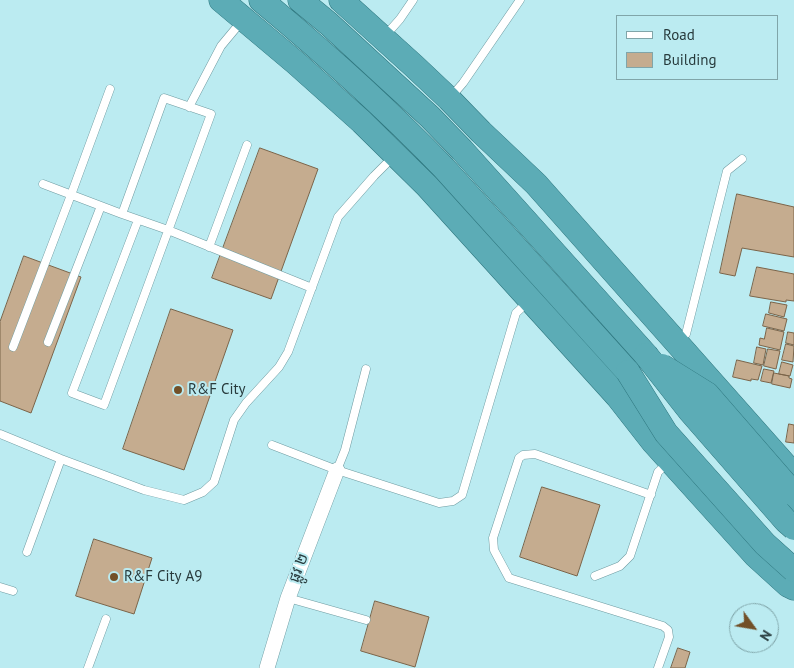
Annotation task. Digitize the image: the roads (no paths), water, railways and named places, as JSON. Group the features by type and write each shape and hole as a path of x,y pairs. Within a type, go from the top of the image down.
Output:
{"highway":[{"path":"221,0 362,122 433,193 618,397 654,443 755,555 794,588"},
{"path":"261,0 378,102 413,136 628,372 677,420 794,550"},
{"path":"300,0 430,116 707,394 794,494"},
{"path":"341,0 449,99 536,184 662,350 698,403 794,512"},
{"path":"618,397 662,350"},
{"path":"662,350 715,385 794,475"},
{"path":"662,350 690,411 794,528"},
{"path":"628,372 666,433 765,544 794,570"}],"street":[{"name":"ផ្លូវ ២","path":"267,668 288,598 337,470"}],"lane":[{"path":"383,38 400,19 412,0"},
{"path":"449,99 463,83 520,0"},
{"path":"189,107 221,46 244,19"},
{"path":"13,347 72,195 110,89"},
{"path":"122,214 164,98 211,114 104,405 72,393 138,220"},
{"path":"209,246 247,145"},
{"path":"0,434 144,490 184,500 203,492 214,482 234,420 246,403 279,367 288,352 338,217 395,155"},
{"path":"662,350 686,334 727,171 742,160"},
{"path":"43,184 168,230 312,288"},
{"path":"48,342 101,206"},
{"path":"272,445 337,470 439,503 453,501 462,494 516,312 530,300"},
{"path":"337,470 346,450 366,369"},
{"path":"651,495 536,454 523,454 493,538 494,550 509,578 663,626 668,630 669,637 658,668"},
{"path":"27,552 61,459"},
{"path":"595,576 620,566 630,556 658,472 670,461"},
{"path":"0,587 13,591"},
{"path":"288,598 366,620"},
{"path":"88,668 106,619"}],"place":[{"name":"R&F City","path":"178,390"},
{"name":"R&F City A9","path":"114,577"}]}
